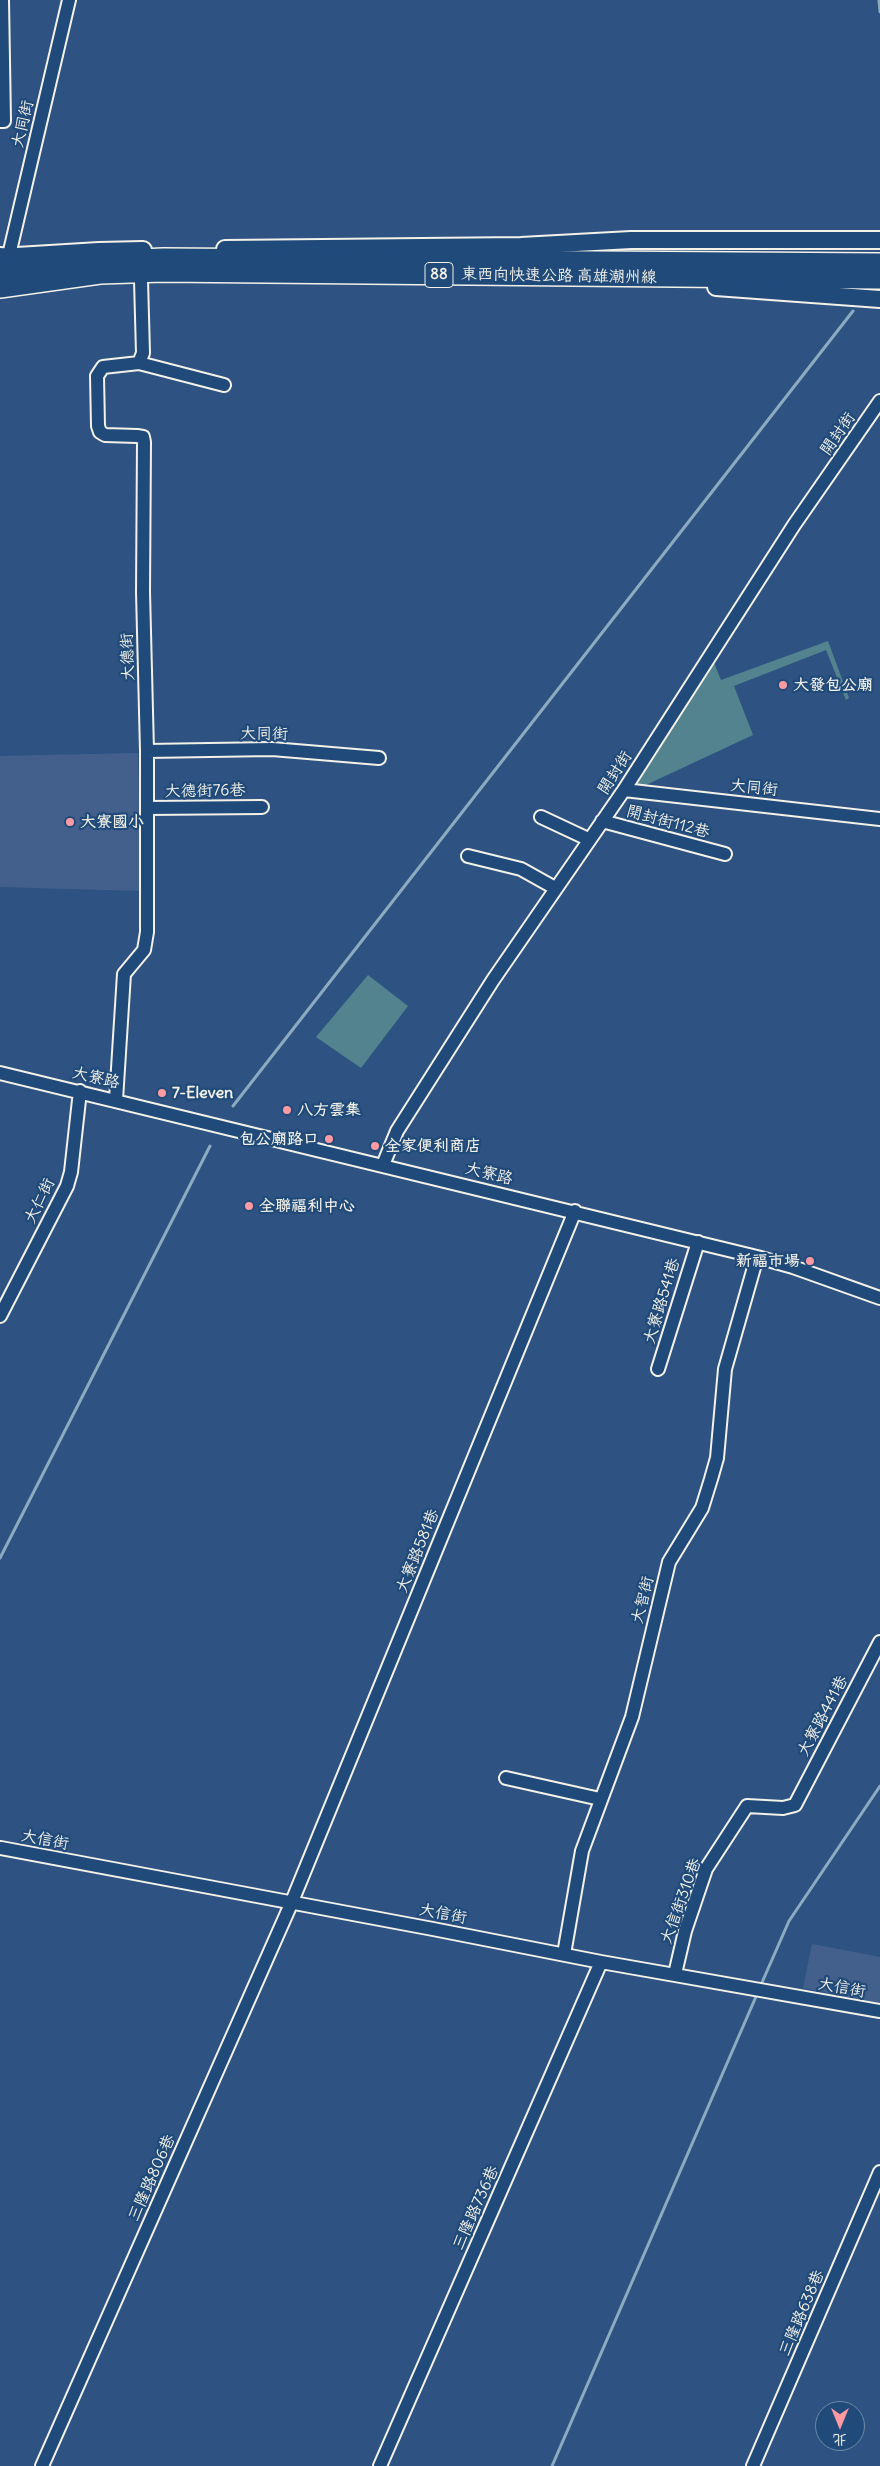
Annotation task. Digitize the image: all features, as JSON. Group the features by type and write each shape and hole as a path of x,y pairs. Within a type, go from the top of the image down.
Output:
{"highway":[{"path":"608,261 635,257 880,253"},
{"name":"東西向快速公路 高雄潮州線","path":"0,273 23,268 99,261 163,258 880,264"},
{"name":"東西向快速公路 高雄潮州線","path":"0,288 100,274 163,272 880,279"},
{"path":"746,278 775,283 880,288"}],"main road":[{"path":"3,256 99,251 521,246 631,240 880,240"},
{"path":"0,296 30,290 141,280 742,287 880,299"}],"street":[{"path":"0,121 4,121 2,0"},
{"name":"大同街","path":"3,256 69,0"},
{"path":"141,280 143,353 139,363 224,386"},
{"name":"大德街","path":"116,1100 124,974 128,966 144,950 147,932 148,751 143,592 144,442 143,437 106,435 100,432 98,426 97,376 103,367 139,363"},
{"name":"開封街","path":"383,1165 396,1131 588,839 624,790 794,525 880,401"},
{"name":"大同街","path":"148,751 272,749 379,758"},
{"name":"大同街","path":"624,790 880,819"},
{"name":"大德街76巷","path":"147,808 262,807"},
{"path":"541,817 588,839"},
{"name":"開封街112巷","path":"602,821 725,854"},
{"path":"468,856 521,869 556,888"},
{"name":"大寮路","path":"0,1073 575,1211 757,1257 793,1267 880,1298"},
{"name":"大仁街","path":"0,1316 67,1186 71,1172 80,1091"},
{"name":"大寮路581巷","path":"291,1904 575,1211"},
{"name":"大寮路541巷","path":"658,1369 698,1242"},
{"name":"大智街","path":"564,1954 582,1851 632,1717 669,1562 702,1508 711,1480 716,1458 725,1369 757,1257"},
{"name":"大寮路441巷","path":"795,1805 880,1642"},
{"path":"506,1778 600,1799"},
{"name":"大信街310巷","path":"675,1974 685,1931 706,1869 747,1806 783,1808 795,1805"},
{"name":"大信街","path":"1,1848 601,1962 880,2011"},
{"name":"三隆路806巷","path":"42,2466 291,1904"},
{"name":"三隆路736巷","path":"380,2466 601,1962"},
{"name":"三隆路638巷","path":"753,2466 880,2172"}],"shaded area":[{"name":"大寮國小","path":"138,753 140,891 0,887 0,756"},
{"path":"812,1944 880,1957 880,2003 803,1988"}],"green space":[{"path":"828,641 849,698 846,700 826,650 734,686 753,735 633,791 711,655 721,680"},
{"path":"368,975 408,1006 361,1068 316,1037"}],"waterway":[{"path":"879,0 880,12"},
{"path":"233,1106 853,311"},
{"path":"0,1558 210,1146"},
{"path":"760,1987 789,1921 880,1786"},
{"path":"552,2466 758,1992"}],"place":[{"name":"大發包公廟","path":"783,685"},
{"name":"大寮國小","path":"70,822"},
{"name":"7-Eleven","path":"162,1093"},
{"name":"八方雲集","path":"287,1110"},
{"name":"包公廟路口","path":"329,1139"},
{"name":"全家便利商店","path":"375,1146"},
{"name":"全聯福利中心","path":"249,1206"},
{"name":"新福市場","path":"810,1261"}]}
